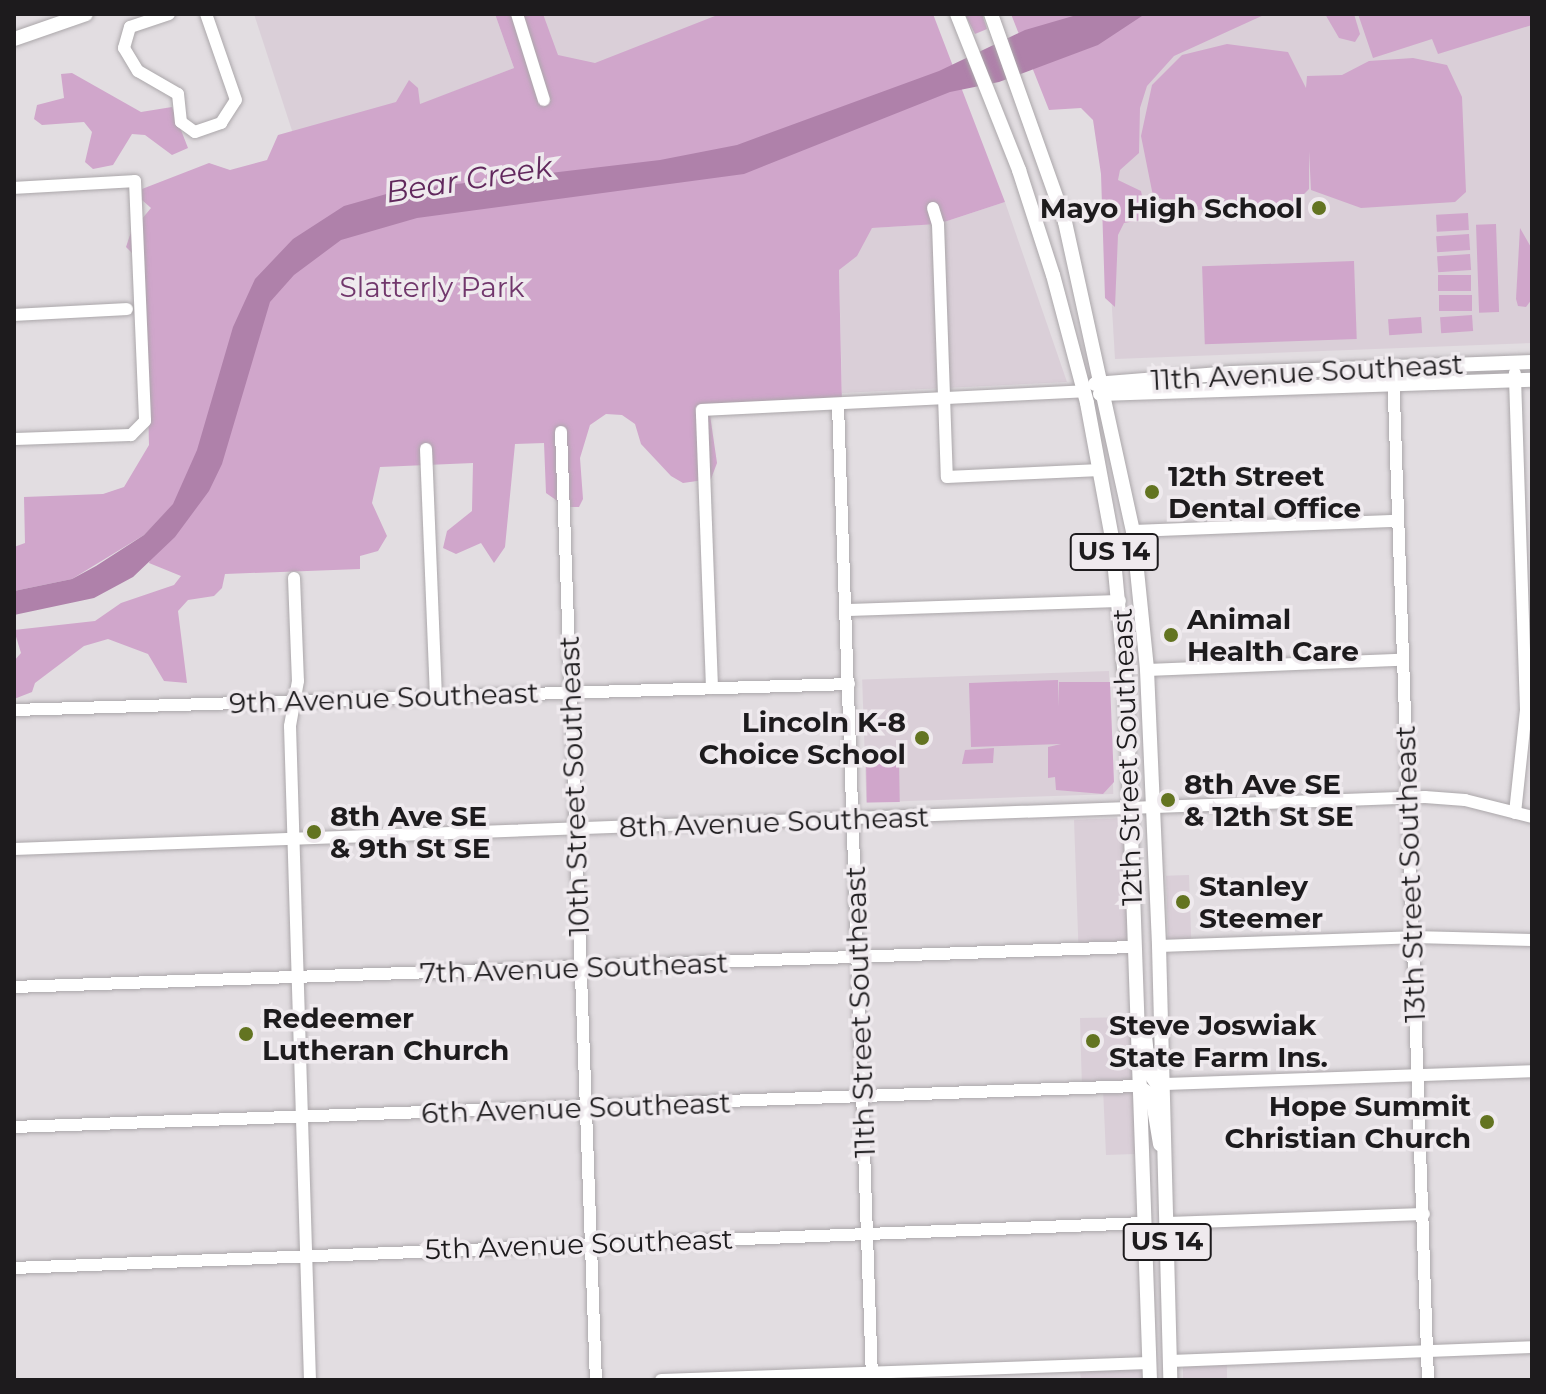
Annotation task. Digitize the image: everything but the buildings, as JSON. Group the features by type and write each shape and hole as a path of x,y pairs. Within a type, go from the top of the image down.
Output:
{"main road":[{"path":"14,39 86,14"},
{"name":"12th Street Southeast","path":"957,14 1027,193 1084,391 1100,470 1120,601 1131,809 1150,1380"},
{"name":"12th Street Southeast","path":"993,18 1022,91 1065,222 1105,388 1133,531 1147,670 1164,1084 1170,1380"},
{"name":"11th Avenue Southeast","path":"1084,391 1393,368 1532,362"},
{"name":"11th Avenue Southeast","path":"1105,388 1393,386 1532,380"},
{"path":"1136,1010 1143,1022 1149,1072 1164,1084"},
{"path":"1138,1086 1152,1096 1166,1159"}],"street":[{"path":"169,14 130,27 124,48 138,71 178,94 181,122 195,132 221,123 236,100 206,14"},
{"path":"517,14 544,100"},
{"path":"14,188 135,181 145,421 131,435 14,439"},
{"path":"933,208 938,224 947,477 1100,470"},
{"path":"14,315 127,309"},
{"path":"1515,362 1527,589 1529,710 1515,813"},
{"name":"13th Street Southeast","path":"1393,368 1428,1380"},
{"name":"11th Avenue Southeast","path":"712,688 702,410 1084,391"},
{"name":"11th Street Southeast","path":"838,405 872,1376"},
{"name":"10th Street Southeast","path":"561,432 596,1380"},
{"path":"426,449 436,696"},
{"path":"1518,464 1532,464"},
{"path":"1133,531 1398,521"},
{"path":"294,578 294,702 290,726 310,1380"},
{"path":"847,610 1120,601"},
{"path":"1147,670 1401,660"},
{"name":"9th Avenue Southeast","path":"14,710 849,684"},
{"name":"8th Avenue Southeast","path":"14,849 1408,798 1465,800 1532,817"},
{"path":"1159,946 1413,937 1532,940"},
{"name":"7th Avenue Southeast","path":"14,987 1134,947"},
{"path":"1164,1084 1532,1071"},
{"name":"6th Avenue Southeast","path":"14,1127 1138,1086"},
{"path":"1167,1223 1424,1214"},
{"name":"5th Avenue Southeast","path":"14,1268 1144,1223"},
{"path":"1170,1361 1532,1347"},
{"path":"661,1380 872,1376 1150,1363"}],"shaded area":[{"path":"254,14 495,14 514,68 299,152"},
{"path":"542,14 752,14 568,86"},
{"path":"1080,14 1145,14 1098,45 999,82 950,92 744,174 417,218 341,240 294,275 270,302 222,464 209,491 175,537 133,577 94,598 14,615 14,591 72,579 96,566 144,535 173,504 197,450 233,327 255,279 293,239 344,206 397,191 660,160 737,145 939,71 1025,30"},
{"name":"Mayo High School","path":"1176,14 1532,14 1532,343 1115,359 1098,72"},
{"path":"1005,202 1067,382 842,393 839,270 872,228 938,224"},
{"path":"1109,671 1113,794 866,803 862,680"},
{"path":"1125,818 1129,941 1078,943 1074,820"},
{"path":"1189,875 1191,945 1168,946 1166,876"},
{"path":"1131,1017 1135,1154 1106,1155 1103,1088 1082,1089 1080,1018"},
{"path":"1183,1359 1227,1359 1227,1380 1183,1380"},
{"path":"1144,1369 1144,1380 1081,1380 1080,1372"}],"green space":[{"name":"Slatterly Park","path":"495,14 543,14 558,55 595,63 720,14 933,14 1005,202 938,224 872,228 857,256 839,270 842,405 710,415 717,463 711,479 683,483 671,476 641,444 635,424 622,415 606,414 590,425 580,458 583,499 579,507 566,507 546,493 544,443 515,444 505,547 494,563 481,543 456,554 443,548 447,531 472,511 473,463 380,467 372,503 387,536 378,551 360,556 360,569 225,574 222,588 214,596 188,600 178,611 187,683 164,681 148,654 108,639 84,646 35,683 32,692 14,699 14,661 21,653 14,630 95,621 121,603 174,585 181,576 149,563 167,511 144,535 72,579 14,591 14,547 25,543 24,497 103,494 124,487 149,445 144,255 134,255 126,247 131,232 151,208 142,200 142,189 209,163 230,170 267,160 278,135 396,102 409,80 418,88 420,104 514,68"},
{"path":"965,14 982,14 987,29 975,34"},
{"path":"1011,14 1266,14 1174,56 1147,86 1140,108 1139,153 1120,170 1118,180 1141,191 1147,219 1124,223 1118,235 1115,307 1105,298 1101,174 1093,120 1081,108 1049,110"},
{"path":"1325,14 1354,14 1360,34 1355,42 1339,38"},
{"path":"1358,14 1532,14 1532,25 1438,54 1432,39 1373,58"},
{"path":"1227,44 1288,52 1306,88 1307,76 1342,75 1369,61 1413,58 1447,65 1462,97 1466,192 1455,202 1361,208 1311,190 1309,151 1309,189 1294,204 1196,210 1153,196 1141,136 1152,85 1182,55"},
{"path":"72,73 141,112 172,107 188,148 172,155 145,135 132,134 113,165 93,169 85,162 92,132 84,122 42,125 34,119 37,105 64,98 61,74"},
{"path":"1468,213 1469,230 1437,232 1436,215"},
{"path":"1496,224 1499,312 1479,313 1476,225"},
{"path":"1520,228 1532,249 1532,299 1526,307 1518,306 1516,299"},
{"path":"1469,234 1470,250 1437,252 1436,236"},
{"path":"1470,254 1471,270 1438,272 1437,256"},
{"path":"1354,261 1357,339 1205,344 1202,266"},
{"path":"1438,275 1471,275 1471,291 1438,291"},
{"path":"1439,295 1472,295 1472,311 1439,311"},
{"path":"1472,315 1473,331 1441,333 1440,317"},
{"path":"1421,317 1422,333 1389,335 1388,319"},
{"path":"1058,680 1059,707 1059,682 1110,682 1114,782 1103,794 1056,790 1055,777 1048,778 1048,747 1061,744 971,747 969,683"},
{"path":"994,748 993,763 962,764 965,750"},
{"path":"899,759 900,802 867,803 866,760"}],"place":[{"name":"Mayo High School","path":"1319,208"},
{"name":"12th Street Dental Office","path":"1152,492"},
{"name":"Animal Health Care","path":"1171,635"},
{"name":"Lincoln K-8 Choice School","path":"922,738"},
{"name":"8th Ave SE & 12th St SE","path":"1168,800"},
{"name":"8th Ave SE & 9th St SE","path":"314,832"},
{"name":"Stanley Steemer","path":"1183,902"},
{"name":"Redeemer Lutheran Church","path":"246,1034"},
{"name":"Steve Joswiak State Farm Ins.","path":"1093,1041"},
{"name":"Hope Summit Christian Church","path":"1487,1122"}],"water label":[{"name":"Bear Creek","path":"469,180"}]}
